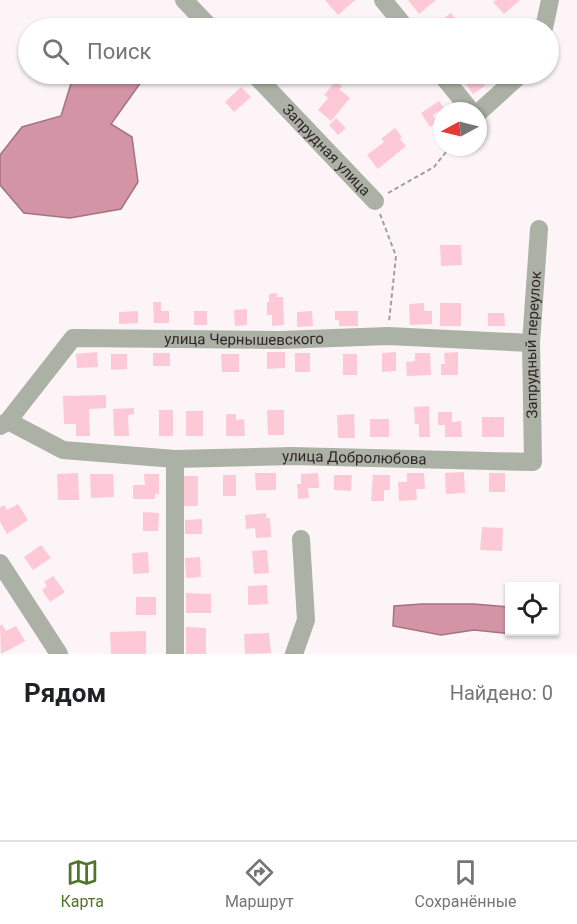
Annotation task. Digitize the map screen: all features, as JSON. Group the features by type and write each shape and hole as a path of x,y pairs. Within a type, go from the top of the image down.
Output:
{"street":[{"path":"184,0 201,18"},
{"path":"383,0 398,18"},
{"path":"546,18 550,0"},
{"name":"Запрудная улица","path":"264,84 375,201"},
{"path":"449,84 464,102"},
{"path":"487,104 510,84"},
{"name":"Запрудный переулок","path":"533,462 531,343 539,229"},
{"name":"улица Чернышевского","path":"4,424 73,338 281,340 388,336 531,343"},
{"name":"улица Добролюбова","path":"4,424 63,450 175,459 292,456 533,462"},
{"path":"175,459 175,654"},
{"path":"294,654 306,620 301,539"},
{"path":"0,563 59,654"}],"path":[{"path":"388,336 396,256 375,201 434,167 443,156"}],"shaded area":[{"path":"71,84 140,84 111,124 132,137 138,182 121,209 70,218 24,213 0,185 0,155 22,127 61,116"},
{"path":"473,604 505,607 505,633 474,630 441,635 393,626 394,606"}],"building":[{"path":"325,0 355,0 338,15"},
{"path":"408,0 436,0 419,14"},
{"path":"520,0 504,14 493,2"},
{"path":"451,13 455,18 444,18"},
{"path":"333,84 339,84 342,87 339,89 350,98 331,121 318,110 328,98 324,95"},
{"path":"466,84 484,84 485,86 473,94"},
{"path":"241,87 251,97 234,112 225,102"},
{"path":"433,105 433,125 430,127 421,113"},
{"path":"336,118 346,128 338,135 329,125"},
{"path":"395,128 406,146 378,169 367,155 384,142 381,139"},
{"path":"440,245 461,245 462,265 441,266"},
{"path":"277,293 277,297 283,297 284,325 272,326 272,315 267,315 267,302 269,302 269,294"},
{"path":"153,302 161,302 161,311 169,311 169,323 154,323"},
{"path":"424,303 424,311 432,311 432,324 410,325 409,304"},
{"path":"440,303 461,303 461,326 440,326"},
{"path":"247,309 247,325 235,326 234,310"},
{"path":"138,311 138,323 119,324 119,312"},
{"path":"194,311 207,311 207,325 194,325"},
{"path":"312,311 313,326 297,327 297,312"},
{"path":"335,311 358,311 358,326 339,326 339,320 335,320"},
{"path":"488,313 504,313 505,326 488,326"},
{"path":"97,352 98,367 77,368 76,354"},
{"path":"267,352 285,352 285,368 267,369"},
{"path":"396,352 396,371 382,372 382,353"},
{"path":"458,352 458,375 441,375 441,364 445,364 444,353"},
{"path":"153,353 170,353 170,366 153,366"},
{"path":"295,353 310,353 310,372 295,372"},
{"path":"415,353 430,353 431,375 407,376 406,362 415,361"},
{"path":"111,354 127,354 127,369 111,370"},
{"path":"221,354 239,354 239,372 222,372"},
{"path":"343,354 357,354 357,375 343,375"},
{"path":"106,395 106,408 89,409 90,436 76,436 76,424 64,424 63,396"},
{"path":"429,406 430,437 419,437 419,424 415,424 414,407"},
{"path":"134,408 134,414 128,415 129,436 114,436 113,409"},
{"path":"159,410 173,410 173,436 159,436"},
{"path":"267,410 284,410 284,435 268,435"},
{"path":"186,411 203,411 203,436 186,436"},
{"path":"438,412 452,412 452,422 461,421 462,437 445,437 445,425 438,425"},
{"path":"226,414 236,414 236,420 244,419 245,436 226,436"},
{"path":"354,414 355,438 338,438 337,415"},
{"path":"482,417 504,417 504,437 482,437"},
{"path":"370,419 389,419 389,437 370,437"},
{"path":"464,472 465,493 446,494 445,473"},
{"path":"78,473 79,500 58,500 57,474"},
{"path":"255,473 276,473 276,490 256,490"},
{"path":"318,473 319,488 308,488 309,498 298,499 297,484 301,484 301,474"},
{"path":"407,473 424,473 425,489 416,489 417,500 399,501 398,482 407,482"},
{"path":"489,473 505,473 505,492 489,492"},
{"path":"90,474 113,474 114,497 91,498"},
{"path":"144,474 159,474 159,494 155,494 155,499 133,499 133,485 145,485"},
{"path":"223,475 236,475 236,496 223,496"},
{"path":"334,475 352,475 351,491 334,490"},
{"path":"373,475 390,475 390,490 384,490 384,501 371,501"},
{"path":"184,476 198,476 198,506 184,506"},
{"path":"18,504 28,520 7,534 0,522 0,508 4,505 7,510"},
{"path":"143,512 159,513 158,531 143,531"},
{"path":"266,513 266,518 270,518 271,537 256,538 255,528 246,529 245,515"},
{"path":"202,519 202,534 185,534 185,520"},
{"path":"482,527 503,528 502,551 480,550"},
{"path":"41,545 51,558 33,570 24,557"},
{"path":"267,550 269,573 254,574 252,551"},
{"path":"148,552 149,573 133,574 132,553"},
{"path":"200,557 201,577 186,578 185,558"},
{"path":"53,576 65,592 50,602 42,590 47,586 44,582"},
{"path":"267,585 268,604 248,605 248,586"},
{"path":"186,593 211,594 211,613 186,613"},
{"path":"136,597 156,597 156,615 136,615"},
{"path":"2,624 6,631 16,626 25,641 1,654 0,626"},
{"path":"186,627 206,628 206,654 186,654"},
{"path":"146,631 146,654 111,654 110,632"},
{"path":"269,633 271,653 245,654 244,634"}]}
